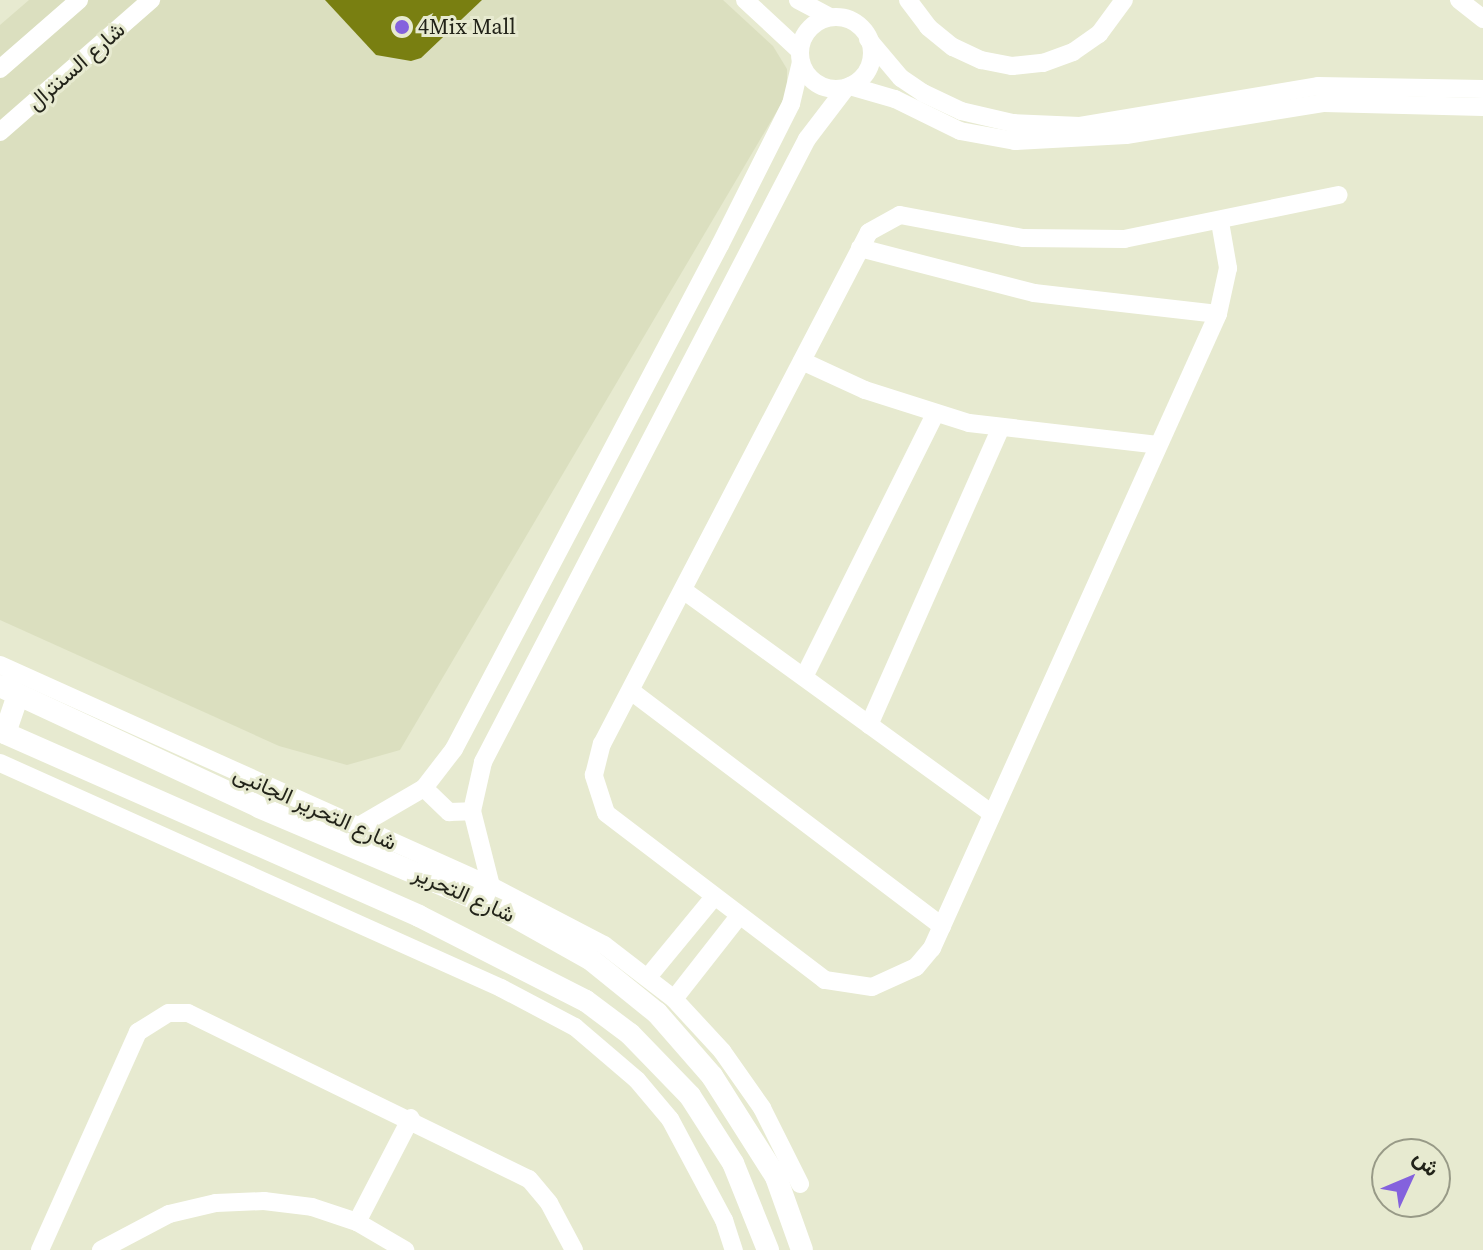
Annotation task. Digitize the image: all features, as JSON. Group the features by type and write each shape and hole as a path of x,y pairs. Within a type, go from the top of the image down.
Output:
{"street":[{"path":"4,64 79,0"},
{"name":"شارع السنترال","path":"0,132 151,0"},
{"path":"745,0 800,56 823,87 848,87 895,99 960,131 1015,141 1126,135 1324,103 1483,107"},
{"path":"798,0 830,17 859,26 901,78 923,93 961,111 1013,123 1080,126 1318,86 1483,89"},
{"path":"908,0 928,27 953,47 1012,66 1043,63 1073,52 1099,34 1124,0"},
{"path":"1459,0 1483,19"},
{"path":"357,827 424,788 454,749 791,104 800,56 815,23 830,17"},
{"path":"491,886 472,811 483,762 807,139 871,61 868,39"},
{"path":"1220,222 1228,268 1218,314 990,812 932,948 906,974 872,987 848,987 825,980 606,813 596,795 598,755 860,248 883,221 900,215 1023,238 1076,241 1124,239 1220,222 1339,195"},
{"path":"720,245 745,258"},
{"path":"860,248 1034,293 1218,314"},
{"path":"802,361 935,414 1000,429 1158,445"},
{"path":"804,677 935,414"},
{"path":"869,725 1000,429"},
{"path":"683,590 990,812"},
{"path":"524,618 550,632"},
{"name":"شارع التحرير الجانبى","path":"0,665 262,797 357,827 491,886 553,926 648,977 674,999 743,1079 800,1184"},
{"path":"2,732 9,691"},
{"name":"شارع التحرير","path":"9,691 262,797 553,926 657,1013 687,1043 738,1113 776,1177 802,1250"},
{"path":"631,691 942,926"},
{"name":"شارع التحرير","path":"2,732 211,822 514,962 586,1001 630,1034 690,1096 712,1128 748,1195 768,1250"},
{"path":"0,763 501,988 575,1027 637,1080 670,1119 696,1162 734,1250"},
{"path":"424,788 449,812 472,811"},
{"path":"198,851 211,822"},
{"path":"648,977 714,897"},
{"path":"674,999 739,916"},
{"path":"501,988 514,962"},
{"path":"40,1250 138,1032 169,1013 188,1013 411,1118 529,1179 549,1203 574,1250"},
{"path":"712,1128 738,1113"},
{"path":"357,1222 411,1118"},
{"path":"101,1250 169,1214 216,1203 296,1205 357,1222 405,1250"}],"shaded area":[{"path":"29,0 723,0 773,46 787,69 787,94 400,750 347,765 279,746 0,620 0,25"}],"building":[{"name":"4Mix Mall","path":"325,0 482,0 421,58 411,61 376,55"}],"place":[{"name":"4Mix Mall","path":"402,27"}]}
